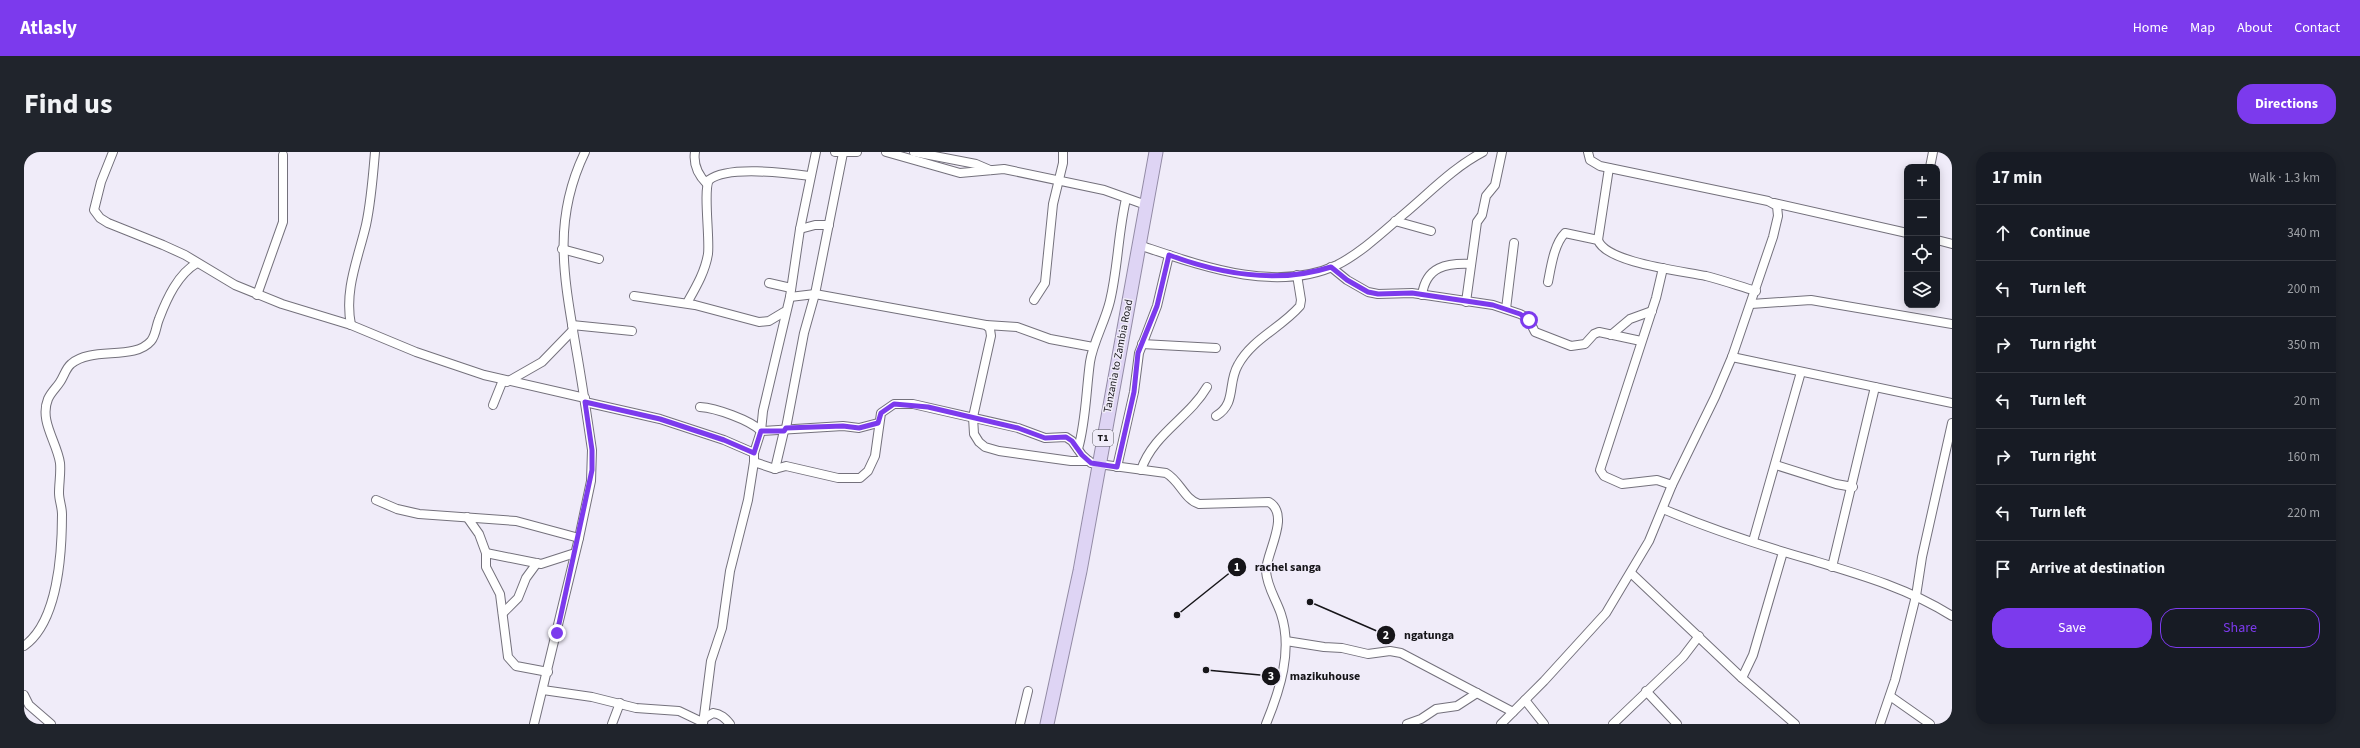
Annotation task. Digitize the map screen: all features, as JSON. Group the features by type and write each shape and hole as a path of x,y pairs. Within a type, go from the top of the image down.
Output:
{"highway":[{"name":"Tanzania to Zambia Road","path":"1047,724 1070,622 1094,463 1139,246 1156,152"}],"street":[{"path":"113,152 94,205 96,214 115,226 163,245 225,280 257,295 319,316 351,324 416,352 505,381 660,419 724,440 754,453"},
{"path":"351,324 349,314 351,280 366,226 375,152"},
{"path":"534,724 548,672 579,538 593,459 562,249 566,209 576,174 585,152"},
{"path":"687,303 703,274 708,255 707,184 698,173 695,165 695,152"},
{"path":"703,722 711,661 722,631 730,571 748,500 754,453 761,431 763,411 775,364 784,312 790,297 800,229 816,152"},
{"path":"774,469 785,429 804,333 815,294 829,225 839,153 857,152"},
{"path":"886,152 960,173 1004,169 1058,182 1104,190 1146,206"},
{"path":"914,152 976,164 990,170"},
{"path":"1034,300 1045,283 1053,204 1063,163 1063,152"},
{"path":"1139,246 1220,270 1251,275 1297,275 1331,267 1353,255 1462,166 1483,152"},
{"path":"1466,302 1477,222 1482,216 1486,196 1495,185 1502,152"},
{"path":"1588,152 1591,161 1609,168 1904,232"},
{"path":"1931,164 1933,152"},
{"path":"257,295 283,222 283,155"},
{"path":"1598,240 1609,168"},
{"path":"707,184 716,176 752,171 810,176"},
{"path":"1078,449 1085,416 1093,347 1105,323 1110,302 1121,219 1126,199"},
{"path":"1500,724 1525,700 1606,613 1649,541 1672,485 1715,397 1732,357 1756,291 1776,224 1778,210 1774,204"},
{"path":"1395,222 1431,231"},
{"path":"800,229 815,225 829,225"},
{"path":"1548,282 1552,262 1565,233 1598,240 1607,251 1663,268 1707,277 1756,291"},
{"path":"1940,241 1952,244"},
{"path":"1506,309 1514,243"},
{"path":"562,249 599,259"},
{"path":"1117,467 1134,392 1138,353 1157,306 1169,255"},
{"path":"24,646 37,634 53,600 58,574 62,516 59,494 60,464 47,424 46,406 49,397 68,367 78,359 94,354 137,349 148,344 154,336 159,319 176,284 185,271 197,263"},
{"path":"1422,295 1428,276 1436,268 1449,264 1471,264"},
{"path":"1331,267 1347,280 1368,292 1422,295 1506,309 1526,316 1538,334 1571,346 1585,344 1597,332 1641,341"},
{"path":"1663,268 1652,311 1612,429 1600,472 1622,484 1657,480 1672,485"},
{"path":"1216,416 1228,406 1233,376 1245,355 1270,330 1300,306 1302,300 1297,275"},
{"path":"769,283 791,288"},
{"path":"790,297 815,294 986,325 1017,327 1050,339 1093,347"},
{"path":"634,296 687,303 759,322 769,321 784,312"},
{"path":"1751,304 1811,300 1952,324"},
{"path":"1611,335 1630,319 1652,311"},
{"path":"986,325 990,329 991,336 973,417 975,437 991,449 1166,473 1176,480 1190,499 1199,504 1263,501 1272,504 1277,514 1276,536 1267,564 1267,576 1269,587 1281,614 1286,641 1279,688 1266,724"},
{"path":"573,328 632,331"},
{"path":"493,405 505,381 542,362 573,328"},
{"path":"1142,344 1216,348"},
{"path":"1732,357 1952,403"},
{"path":"1753,542 1776,465 1801,372"},
{"path":"1141,470 1152,448 1194,406 1207,387"},
{"path":"1832,567 1853,486 1875,387"},
{"path":"754,462 774,469 786,466 838,478 860,478 868,471 875,456 879,436 878,423 881,413 892,405 898,404 928,407 973,417 1018,428 1045,438 1066,437 1094,463"},
{"path":"700,407 718,409 726,414 747,420 761,431 843,426 859,428 878,423"},
{"path":"1880,724 1890,696 1916,596 1922,557 1952,422"},
{"path":"1776,465 1836,484 1853,486"},
{"path":"376,500 397,509 419,514 467,517 531,524 579,538"},
{"path":"1663,509 1753,542 1877,580 1932,603 1952,616"},
{"path":"467,517 478,534 486,553 486,567 497,586 503,612 505,653 511,663 524,668 548,672"},
{"path":"1742,678 1753,655 1784,552"},
{"path":"486,553 537,563 555,560 575,553"},
{"path":"503,612 518,598 529,572 537,563"},
{"path":"1631,573 1742,678 1795,724"},
{"path":"1613,724 1683,657 1699,636"},
{"path":"1286,641 1324,647 1342,648 1368,654 1390,651 1401,653 1513,712"},
{"path":"543,690 620,703 642,709 679,711 703,722"},
{"path":"1020,724 1028,691"},
{"path":"1646,691 1677,724"},
{"path":"1407,724 1421,719 1436,709 1457,706 1477,693"},
{"path":"24,695 30,705 50,724"},
{"path":"1890,696 1930,724"},
{"path":"1525,700 1544,724"},
{"path":"612,724 620,703"},
{"path":"703,722 713,713 720,715 730,724"}],"place":[{"name":"ngatunga","path":"1310,602"},
{"name":"rachel sanga","path":"1177,615"},
{"name":"mazikuhouse","path":"1206,670"}],"route":[{"path":"557,633 579,538 592,470 593,459 585,402 618,411 660,419 724,440 754,453 761,431 773,432 784,431 786,428 824,428 831,426 866,427 878,423 881,413 892,405 913,404 1018,428 1042,438 1066,437 1072,441 1082,455 1091,463 1117,467 1137,376 1138,353 1154,316 1169,255 1178,259 1220,270 1251,275 1288,276 1309,273 1331,267 1347,280 1368,292 1378,294 1412,293 1437,298 1493,305 1524,315 1529,320"}]}
